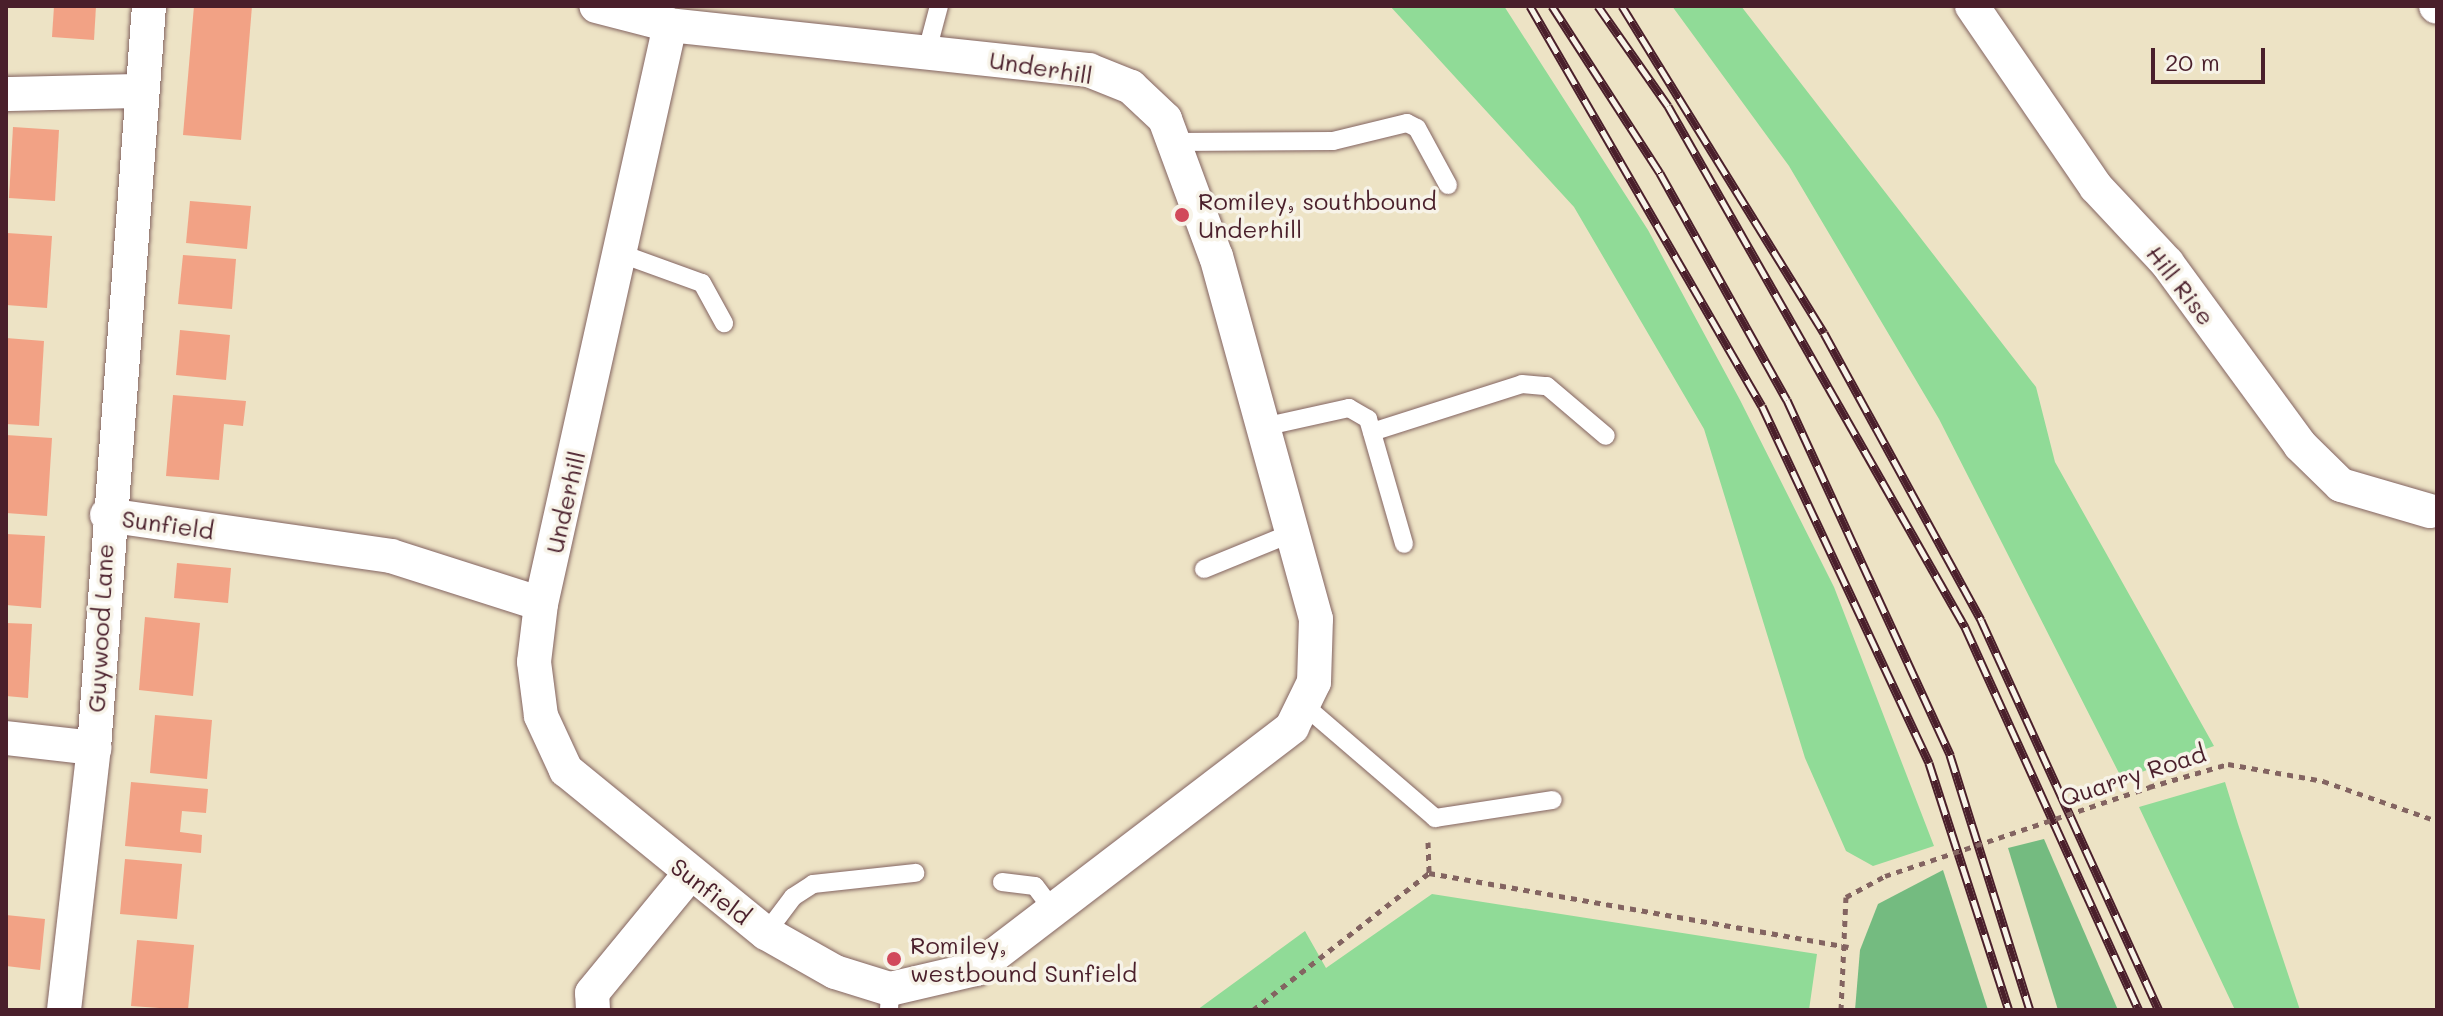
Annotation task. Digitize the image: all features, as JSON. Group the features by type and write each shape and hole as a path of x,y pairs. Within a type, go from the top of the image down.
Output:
{"street":[{"name":"Guywood Lane","path":"64,1010 94,748 107,515 149,6"},
{"name":"Underhill","path":"596,6 635,11 670,25 1089,70 1131,87 1165,119 1216,257 1316,619"},
{"name":"Hill Rise","path":"1972,6 2096,187 2167,263 2300,445 2341,485 2430,511"},
{"name":"Underhill","path":"541,604 670,25"},
{"path":"6,94 141,91"},
{"name":"Sunfield","path":"107,515 391,556 541,604 534,662 541,716 566,770 689,875 766,933 890,1000 976,969 1292,727 1305,706 1318,656 1316,619"},
{"path":"6,738 94,748"},
{"path":"593,1010 592,993 689,875"}],"lane":[{"path":"927,51 939,6"},
{"path":"1174,142 1333,141 1407,123 1417,128 1448,185"},
{"path":"619,253 702,283 724,323"},
{"path":"1372,432 1522,384 1547,386 1606,436"},
{"path":"1263,427 1349,408 1368,419 1404,544"},
{"path":"1204,569 1292,533"},
{"path":"1305,706 1435,818 1553,800"},
{"path":"766,933 793,897 813,884 915,873"},
{"path":"1002,882 1035,886 1053,910"}],"path":[{"name":"Quarry Road","path":"1849,947 1846,897 1885,876 2149,787 2228,764 2323,781 2437,821"},
{"path":"1253,1010 1429,873 1849,947 1841,1010"}],"green space":[{"path":"1390,6 1504,6 1648,230 1740,400 1834,587 1934,846 1873,866 1846,851 1805,758 1704,429 1574,207"},
{"path":"1672,6 1741,6 2036,387 2055,462 2214,746 2122,779 1939,419 1789,166"},
{"path":"2225,782 2300,1010 2235,1010 2139,807"},
{"path":"2044,839 2118,1010 2058,1010 2008,848"},
{"path":"1943,870 1988,1010 1855,1010 1860,950 1878,904"},
{"path":"1432,894 1817,954 1809,1010 1197,1010 1305,931 1326,968"}],"building":[{"path":"54,6 96,6 94,40 52,37"},
{"path":"194,6 252,6 241,140 183,135"},
{"path":"13,127 59,130 55,201 9,198"},
{"path":"190,201 251,206 247,249 186,243"},
{"path":"7,233 52,236 47,308 6,305"},
{"path":"183,255 236,259 232,309 178,304"},
{"path":"180,330 230,335 226,380 176,375"},
{"path":"6,338 44,341 39,426 6,424"},
{"path":"173,395 246,401 243,426 224,424 219,480 166,476"},
{"path":"6,435 52,438 47,516 6,513"},
{"path":"6,534 45,536 41,608 6,605"},
{"path":"177,563 231,568 228,603 174,598"},
{"path":"145,617 200,623 193,696 139,690"},
{"path":"6,623 32,624 28,698 6,696"},
{"path":"155,715 212,720 207,779 150,773"},
{"path":"131,782 208,789 206,813 182,811 180,832 202,835 201,853 125,846"},
{"path":"125,859 182,864 177,919 120,914"},
{"path":"6,915 45,919 40,970 6,966"},
{"path":"137,940 194,945 188,1010 131,1006"}],"railway":[{"path":"1530,6 1762,406 1929,763 2009,1010"},
{"path":"1552,6 1660,173 1787,400 1950,755 2030,1010"},
{"path":"1598,6 1668,106 1965,627 2139,1010"},
{"path":"1622,6 1824,333 1981,620 2159,1010"}],"place":[{"name":"Romiley, southbound Underhill","path":"1182,215"},
{"name":"Romiley, westbound Sunfield","path":"894,959"}]}
